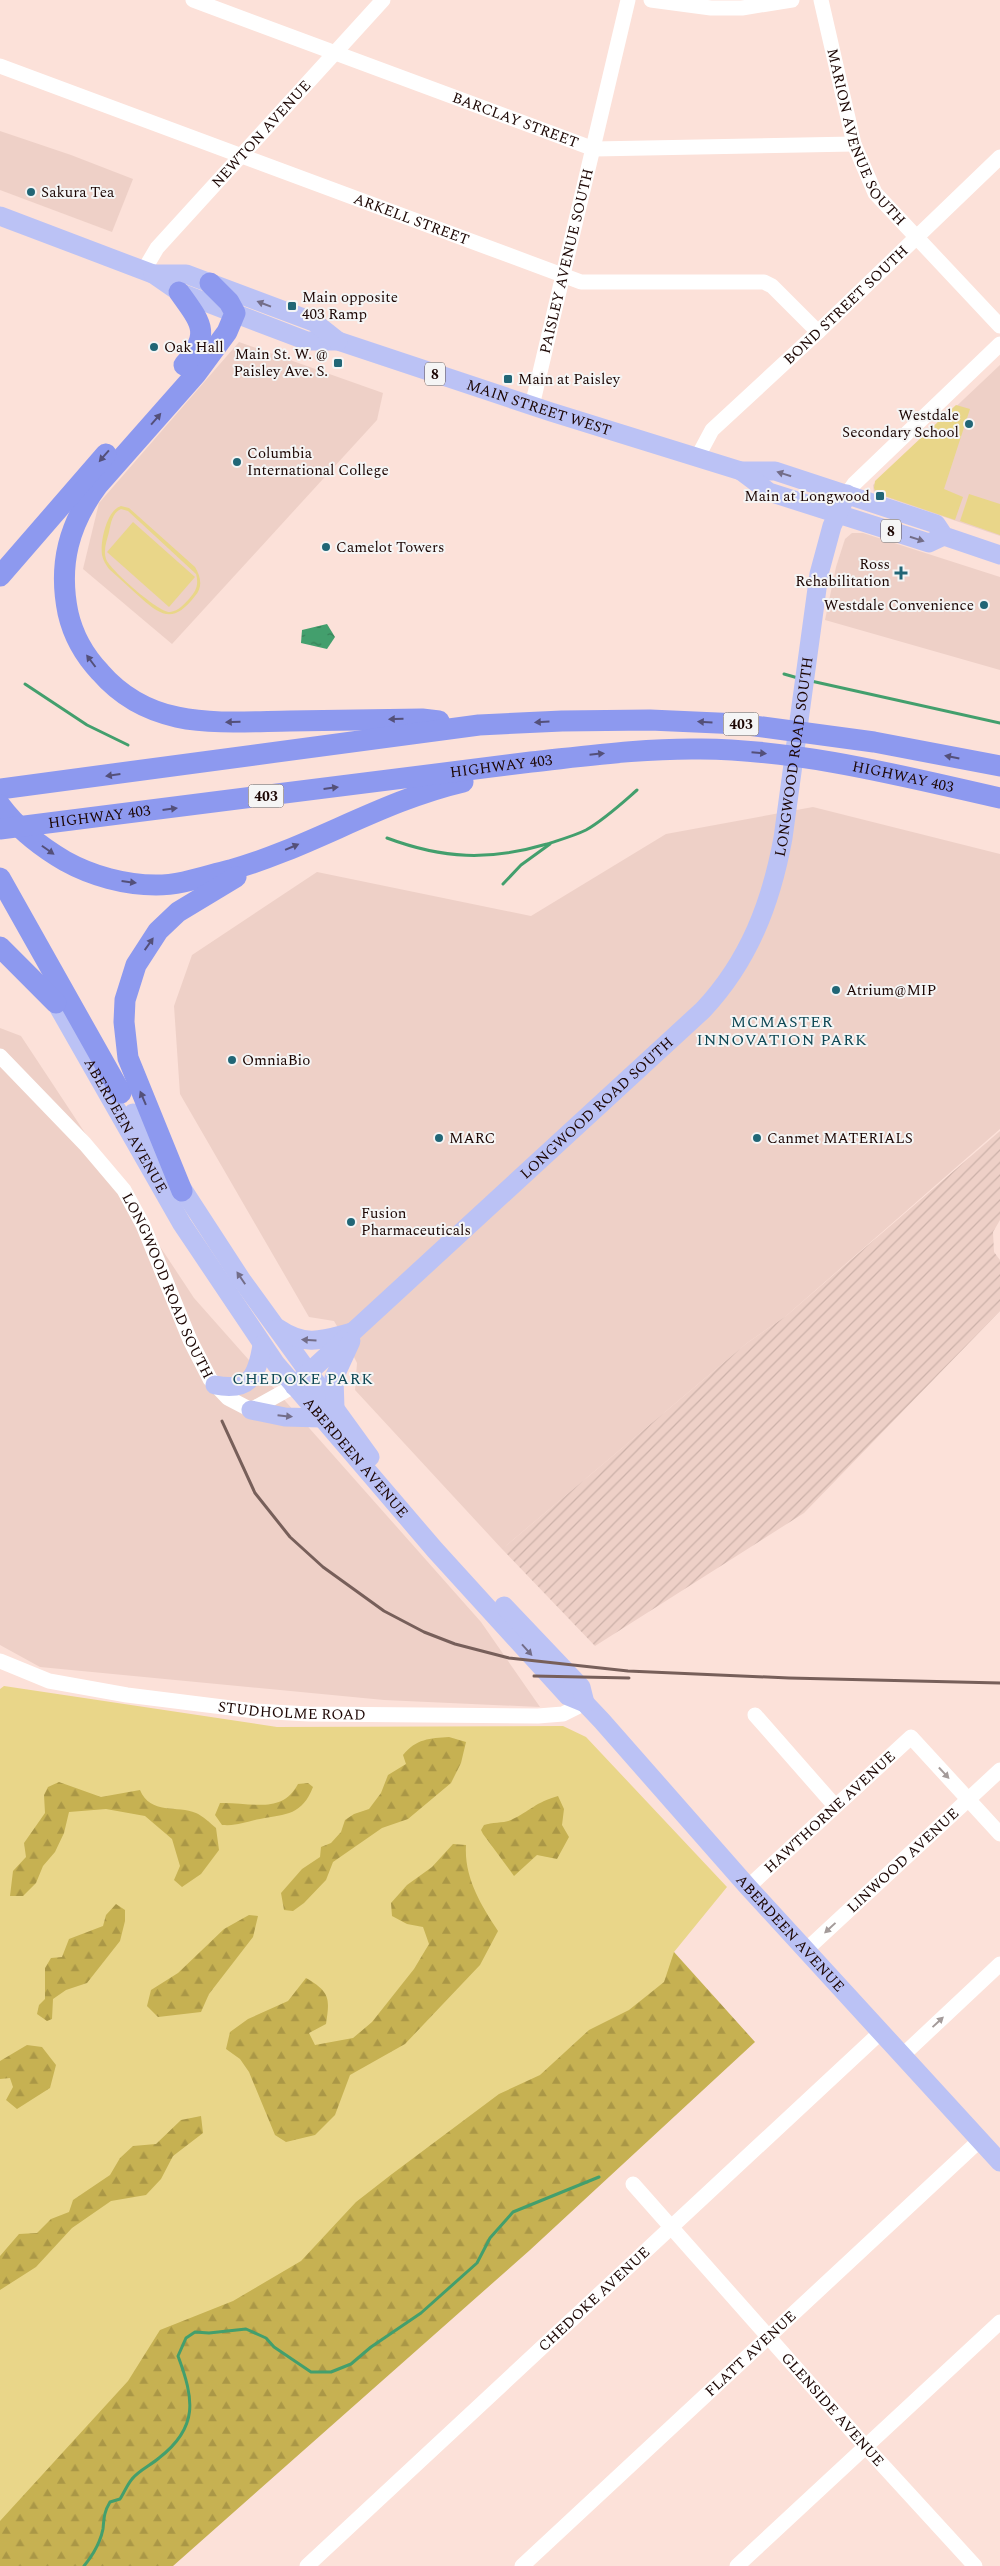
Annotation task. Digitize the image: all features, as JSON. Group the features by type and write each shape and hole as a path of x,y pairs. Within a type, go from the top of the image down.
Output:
{"highway":[{"path":"210,283 229,302 235,313 227,332 196,374 98,485 84,504 73,526 64,566 65,597 72,626 88,660 120,692 137,704 180,719 224,723 422,719 479,725"},
{"path":"0,576 195,352 201,341 201,330 193,313 179,292"},
{"name":"HIGHWAY 403","path":"0,789 79,780 479,725 606,720 740,724 874,742 1000,766"},
{"name":"HIGHWAY 403","path":"0,829 615,752 682,750 759,752 818,760 1000,798"},
{"path":"0,805 35,841 82,870 117,880 156,885 192,881 248,866 391,804 531,762"},
{"path":"0,780 79,780"},
{"path":"182,1191 128,1058 124,1022 125,1000 136,965 158,931 178,912 233,880 248,866"},
{"path":"0,878 121,1093"},
{"path":"0,903 56,1003"},
{"path":"0,947 56,1003"}],"main road":[{"name":"MAIN STREET WEST","path":"0,216 148,272 179,292 307,340 338,341 532,406 741,471 775,471 936,524 944,536 1000,555"},
{"name":"MAIN STREET WEST","path":"148,272 186,274 314,322 338,341"},
{"name":"MAIN STREET WEST","path":"741,471 769,492 929,543 944,536"},
{"name":"LONGWOOD ROAD SOUTH","path":"294,1386 660,1050 722,988 747,952 769,900 780,854 819,574 838,514 847,494"},
{"name":"ABERDEEN AVENUE","path":"56,1003 182,1224 262,1345 294,1386 328,1413 362,1447 400,1492 581,1687 585,1703 748,1887 1000,2162"},
{"name":"ABERDEEN AVENUE","path":"121,1093 182,1191 308,1374 328,1413"},
{"path":"268,1318 280,1329 312,1342 356,1331"},
{"path":"251,1410 285,1417 328,1413 334,1378 356,1331"},
{"path":"215,1384 230,1388 250,1380 258,1367 262,1345"}],"street":[{"name":"BARCLAY STREET","path":"193,0 594,149 854,144"},
{"name":"NEWTON AVENUE","path":"148,272 157,248 383,0"},
{"name":"PAISLEY AVENUE SOUTH","path":"532,406 628,0"},
{"path":"651,0 711,8 742,8 792,0"},
{"name":"MARION AVENUE SOUTH","path":"821,0 854,144 875,193 1000,326"},
{"name":"ARKELL STREET","path":"0,66 581,282 764,282 772,286 818,332"},
{"name":"BOND STREET SOUTH","path":"698,458 712,430 818,332 915,236 1000,157"},
{"name":"LONGWOOD ROAD SOUTH","path":"847,494 854,484 1000,344"},
{"name":"LONGWOOD ROAD SOUTH","path":"0,1056 85,1144 124,1190 143,1225 190,1340 215,1384 233,1401 251,1410 294,1386"},
{"name":"STUDHOLME ROAD","path":"2,1665 49,1681 127,1695 255,1711 309,1714 538,1716 563,1714 585,1703"},
{"path":"755,1715 835,1806"},
{"name":"HAWTHORNE AVENUE","path":"748,1887 911,1738 969,1801"},
{"name":"LINWOOD AVENUE","path":"806,1950 969,1801 1000,1770"},
{"path":"969,1801 1000,1834"},
{"path":"903,2055 1000,1964"},
{"name":"CHEDOKE AVENUE","path":"308,2566 881,2032"},
{"name":"FLATT AVENUE","path":"522,2566 980,2140"},
{"name":"GLENSIDE AVENUE","path":"633,2184 866,2447 975,2566"},
{"path":"738,2566 1000,2322"}],"shaded area":[{"path":"0,131 71,155 133,179 112,232 0,190"},
{"name":"Columbia International College","path":"239,342 383,393 377,420 172,644 83,569 99,503"},
{"name":"Westdale Secondary School","path":"1000,365 1000,536 874,493 873,485"},
{"path":"956,405 970,409 944,489 963,497 955,520 876,493 874,488 875,481"},
{"path":"969,494 1000,504 1000,535 960,521"},
{"path":"121,506 129,508 195,567 200,578 198,593 181,610 169,614 156,610 107,566 102,555 102,542 105,527 116,509","holes":["121,509 128,511 196,574 197,585 195,590 185,603 176,610 170,612 164,610 146,599 116,572 106,559 106,545 112,519"]},
{"path":"133,522 195,577 169,607 107,552"},
{"path":"852,533 863,533 1000,577 1000,670 825,620 836,567 845,539"},
{"name":"MCMASTER INNOVATION PARK","path":"813,807 1000,854 1000,1129 786,1316 747,1343 502,1549 355,1390 357,1363 334,1321 309,1317 180,1094 174,1006 192,955 317,872 531,916 666,834"},
{"path":"0,1028 21,1036 194,1298 481,1622 540,1707 384,1700 40,1667 0,1645"},
{"path":"1000,1131 1000,1220 993,1232 994,1252 1000,1260 1000,1311 804,1513 595,1646 502,1549 747,1343 786,1316"},
{"path":"4,1686 277,1727 563,1726 586,1737 727,1887 674,1952 677,1987 0,2549 0,1689"}],"green space":[{"path":"449,1737 466,1742 461,1763 451,1783 408,1819 382,1828 333,1862 326,1880 304,1903 293,1911 284,1910 281,1893 302,1869 320,1857 321,1847 331,1843 341,1832 345,1820 354,1814 369,1809 381,1793 388,1775 406,1764 403,1755 413,1746 424,1740"},
{"path":"59,1782 101,1797 140,1790 150,1803 157,1806 196,1813 216,1828 219,1850 201,1874 182,1887 174,1880 180,1866 172,1839 145,1816 106,1809 69,1812 64,1833 55,1852 43,1866 36,1883 23,1896 10,1896 13,1871 26,1857 24,1843 45,1813 44,1795 48,1787"},
{"path":"308,1783 313,1787 309,1796 299,1808 292,1812 228,1825 222,1825 215,1815 220,1803 264,1805 274,1803 283,1800 291,1794 298,1784"},
{"path":"558,1796 564,1809 562,1825 569,1837 557,1859 537,1855 514,1876 481,1830 484,1825 511,1820 538,1804"},
{"path":"453,1844 466,1845 468,1869 475,1891 498,1931 480,1965 405,2044 350,2075 335,2115 315,2135 286,2142 275,2135 249,2072 240,2059 226,2049 230,2032 248,2019 288,2001 306,1978 320,1987 328,2002 326,2024 309,2033 315,2045 353,2038 372,2022 414,1969 429,1944 423,1927 407,1924 392,1916 391,1903 407,1885 432,1867"},
{"path":"116,1904 125,1910 125,1921 120,1941 87,1983 66,1990 53,1999 52,2019 47,2021 37,2014 39,2005 45,1999 45,1968 51,1958 62,1957 69,1939 103,1926 106,1915"},
{"path":"249,1915 258,1916 253,1937 209,1994 201,2012 158,2017 147,2006 151,1990 178,1973 224,1929"},
{"path":"674,1952 755,2042 530,2250 173,2566 0,2566 0,2521 128,2381 160,2330 233,2301 301,2261 356,2202 392,2174 499,2094 540,2075 589,2030 629,2010 664,1982"},
{"path":"27,2045 42,2047 56,2065 50,2088 17,2109 6,2100 13,2087 10,2078 0,2079 0,2061"},
{"path":"201,2116 203,2133 173,2156 161,2179 146,2195 111,2201 72,2228 36,2267 0,2290 0,2256 19,2234 37,2233 51,2219 69,2212 73,2200 110,2175 120,2158 133,2146 156,2144 181,2120"}],"water":[{"path":"327,624 335,637 327,649 301,643 302,630"}],"waterway":[{"path":"784,674 798,678"},
{"path":"811,681 1000,723"},
{"path":"25,684 87,725 128,745"},
{"path":"387,838 447,854 486,855 526,849 547,844 586,830 637,790"},
{"path":"503,884 521,865 550,844"},
{"path":"84,2566 100,2540 105,2512 110,2502 120,2499 135,2476 156,2461 172,2446 181,2435 187,2423 190,2412 190,2399 178,2356 186,2338 195,2332 209,2333 246,2329 266,2338 274,2347 311,2372 331,2372 351,2364 371,2347 421,2313 477,2263 490,2238 513,2212 599,2177"}],"railway":[{"path":"222,1421 255,1493 290,1537 323,1567 384,1611 424,1632 455,1644 509,1658 628,1671 789,1678 1000,1683"},
{"path":"534,1676 629,1678"}],"place":[{"name":"Sakura Tea","path":"31,192"},
{"name":"Main opposite 403 Ramp","path":"292,306"},
{"name":"Oak Hall","path":"154,347"},
{"name":"Main St. W. @ Paisley Ave. S.","path":"338,363"},
{"name":"Main at Paisley","path":"508,379"},
{"name":"Westdale Secondary School","path":"969,424"},
{"name":"Columbia International College","path":"237,462"},
{"name":"Main at Longwood","path":"880,496"},
{"name":"Camelot Towers","path":"326,547"},
{"name":"Ross Rehabilitation","path":"901,573"},
{"name":"Westdale Convenience","path":"984,605"},
{"name":"Atrium@MIP","path":"836,990"},
{"name":"OmniaBio","path":"232,1060"},
{"name":"MARC","path":"439,1138"},
{"name":"Canmet MATERIALS","path":"757,1138"},
{"name":"Fusion Pharmaceuticals","path":"351,1222"}],"district":[{"name":"MCMASTER INNOVATION PARK","path":"782,1030"},
{"name":"CHEDOKE PARK","path":"303,1378"}]}
